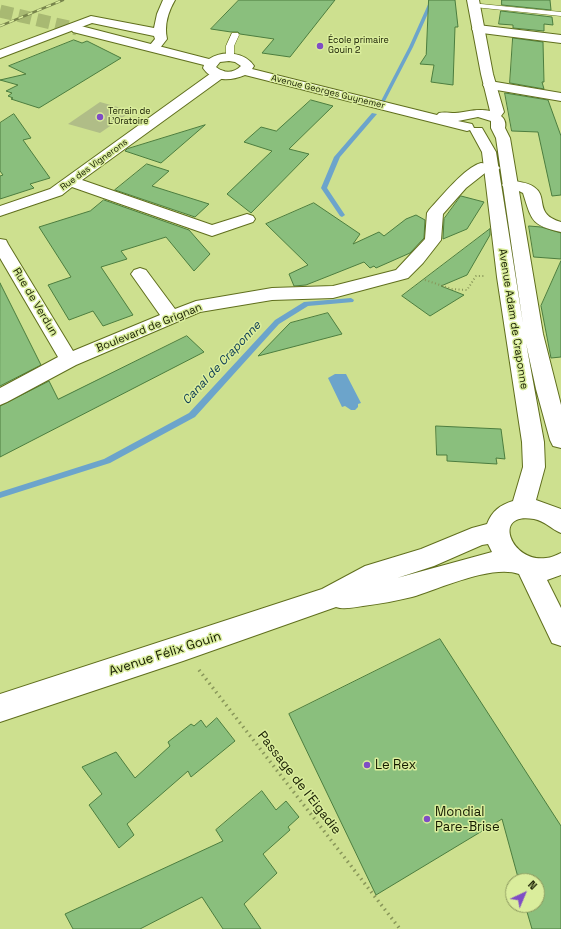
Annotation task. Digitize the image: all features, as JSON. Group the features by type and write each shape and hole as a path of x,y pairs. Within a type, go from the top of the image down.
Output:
{"main road":[{"path":"153,49 161,39 159,33 165,8 169,0"},
{"name":"Avenue Adam de Craponne","path":"473,2 490,87 496,104 496,122 503,138 534,334 543,375 561,440"},
{"path":"0,54 91,19 159,33"},
{"path":"76,29 153,49 235,75 244,71 248,66 245,61 221,58 215,68"},
{"path":"478,29 561,39"},
{"name":"Rue des Vignerons","path":"0,211 56,192 72,182 215,68"},
{"name":"Avenue Georges Guynemer","path":"244,71 413,114 471,122"},
{"path":"496,122 489,131 471,122 484,104 490,87 561,97"},
{"name":"Avenue Adam de Craponne","path":"471,122 489,152 506,276 533,442 534,467 522,508"},
{"path":"402,274 433,240 435,213 461,185 481,168 492,168"},
{"path":"72,182 212,231 247,219"},
{"path":"510,185 523,187 530,191 536,213 540,220 561,227"},
{"name":"Rue de Verdun","path":"0,244 70,360"},
{"path":"140,274 172,318"},
{"name":"Boulevard de Grignan","path":"0,397 70,360 196,307 272,294 334,292 402,274"},
{"path":"543,375 561,384"},
{"path":"561,523 546,512 522,508 512,510 505,516 499,523 497,532 499,542 504,551 520,564 561,634"},
{"name":"Avenue Félix Gouin","path":"0,708 329,598 374,574 425,558 480,536 497,532"},
{"name":"Avenue Félix Gouin","path":"329,598 378,593 420,583 494,560 520,564 538,570 549,570 561,564"}],"lane":[{"path":"473,2 561,14"},
{"path":"230,58 228,48 235,35"}],"path":[{"path":"402,274 452,289 467,290 476,276 506,276"},
{"name":"Passage de l'Eigadie","path":"182,648 400,929"}],"green space":[{"name":"Terrain de L'Oratoire","path":"100,102 132,111 100,133 68,124"}],"water":[{"path":"335,374 346,374 361,403 358,404 358,407 355,410 351,410 345,406 342,407 328,378"}],"building":[{"path":"239,0 335,0 290,57 262,53 274,39 240,34 238,32 211,29"},
{"path":"429,0 455,0 458,27 455,27 453,85 431,82 434,65 420,64 426,55"},
{"path":"502,0 550,0 551,10 502,5"},
{"path":"501,11 552,17 553,25 544,24 544,31 513,28 513,25 499,24"},
{"path":"513,38 543,42 544,82 542,82 544,89 510,83"},
{"path":"74,40 82,43 87,41 121,58 39,108 11,99 13,98 8,96 12,93 6,91 18,85 0,80 26,74 9,66"},
{"path":"505,93 548,100 561,136 561,195 552,196 538,132 512,131"},
{"path":"311,100 333,106 289,149 309,154 251,213 227,194 272,151 244,142 261,127 276,131"},
{"path":"14,114 31,138 23,140 50,178 30,184 34,188 0,199 0,176 3,175 0,171 0,123"},
{"path":"205,125 161,163 125,151 127,149"},
{"path":"147,164 169,171 152,186 209,204 195,217 115,190"},
{"path":"461,196 484,202 467,229 443,239 444,219"},
{"path":"104,200 189,230 210,254 194,271 166,237 121,251 127,259 101,267 133,315 103,326 93,311 69,320 48,285 71,277 39,227 90,211"},
{"path":"314,203 360,234 353,244 379,232 384,236 406,219 416,215 425,220 424,238 410,253 376,268 374,266 370,268 364,262 306,285 294,286 289,274 308,265 266,224"},
{"path":"529,226 541,227 561,233 561,259 534,257"},
{"path":"490,229 490,235 467,275 441,286 464,295 430,316 402,296"},
{"path":"561,261 561,357 551,358 541,306"},
{"path":"0,283 41,365 0,386"},
{"path":"328,313 342,334 258,356 290,323"},
{"path":"187,336 204,352 0,457 0,406 49,381 58,399"},
{"path":"436,426 501,429 505,459 496,458 497,464 447,461 447,455 437,455"},
{"path":"440,639 561,826 561,929 532,929 527,913 545,913 545,873 517,873 502,819 376,895 289,714"},
{"path":"217,718 235,741 191,777 188,771 127,824 134,835 119,848 89,805 102,794 82,767 116,752 135,778 170,746 168,742 191,724 194,726 201,720 206,727"},
{"path":"262,791 276,810 286,801 299,817 288,827 290,830 263,854 277,873 244,904 261,929 223,929 202,897 140,929 73,929 65,914 223,841 216,830"}],"waterway":[{"name":"Canal de Craponne","path":"382,103 411,47 432,0"},
{"name":"Canal de Craponne","path":"342,215 324,188 337,157 374,114"},
{"name":"Canal de Craponne","path":"0,495 107,461 192,415 277,322 306,304 351,300"}],"tunnel":[{"path":"0,11 77,29"}],"railway":[{"path":"0,26 63,0"}],"place":[{"name":"École primaire Gouin 2","path":"320,46"},
{"name":"Terrain de L'Oratoire","path":"100,117"},
{"name":"Le Rex","path":"367,765"},
{"name":"Mondial Pare-Brise","path":"427,819"}]}
